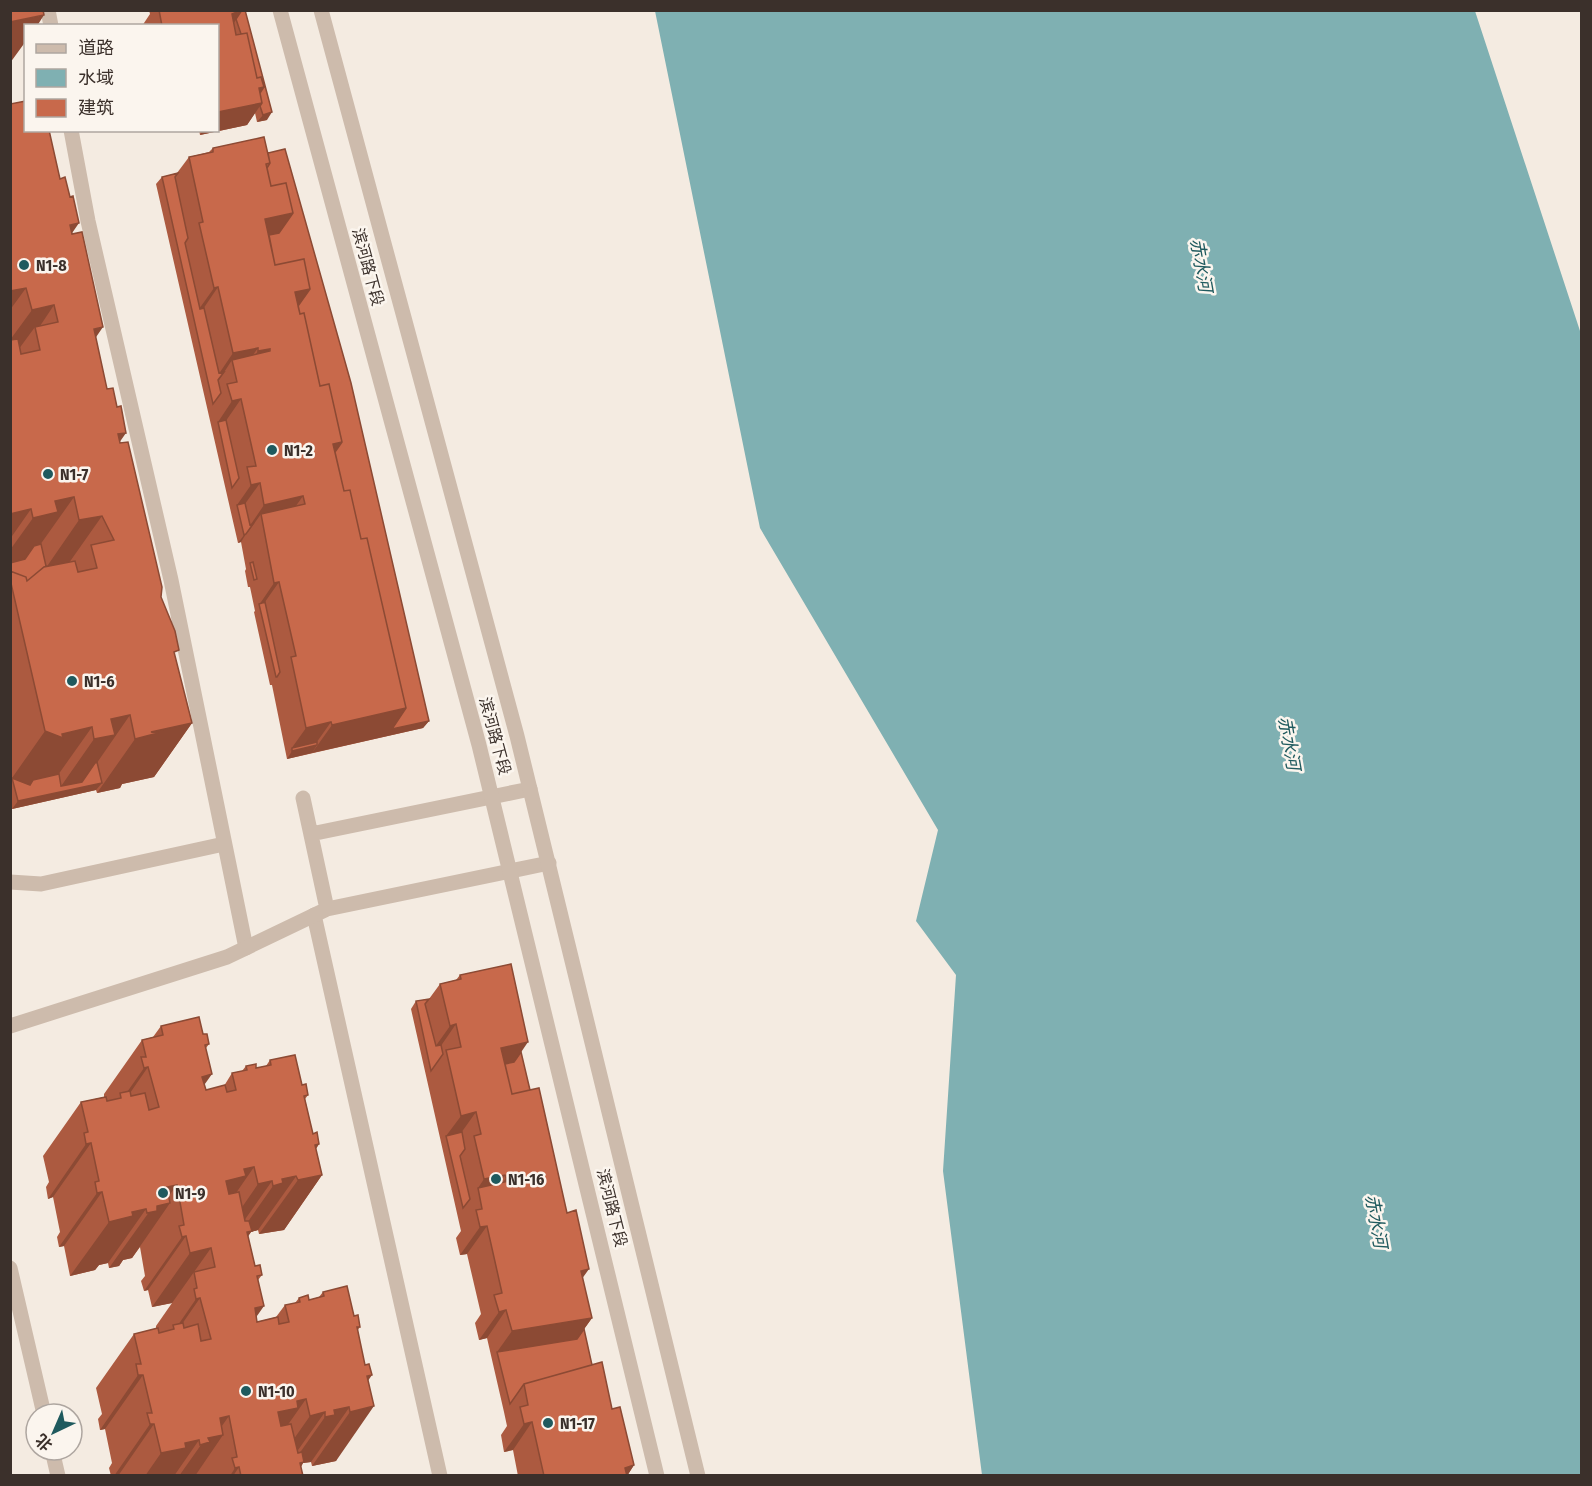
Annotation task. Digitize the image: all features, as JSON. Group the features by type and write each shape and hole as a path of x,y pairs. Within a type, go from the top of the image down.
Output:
{"street":[{"name":"滨河路下段","path":"280,10 492,796 657,1476"},
{"name":"滨河路下段","path":"321,10 530,789 698,1476"},
{"path":"71,132 88,221 171,580 246,948"},
{"path":"311,834 530,789"},
{"path":"303,798 311,834 320,912 440,1476"},
{"path":"10,882 41,884 224,844"},
{"path":"10,1026 227,957 320,912 549,863"},
{"path":"10,1268 41,1402"}],"water":[{"name":"赤水河","path":"655,11 1475,11 1581,334 1581,1475 982,1475 943,1171 956,975 916,921 938,830 760,528"}],"building":[{"path":"10,10 43,10 44,15 10,22"},
{"path":"159,10 242,10 232,14 236,35 247,33 257,78 261,77 264,87 259,88 262,103 219,112 219,24 162,24"},
{"path":"242,10 245,10 272,112 263,115 260,93 264,87 261,77 257,78 247,33 241,34 236,19"},
{"path":"24,101 24,132 49,132 60,179 65,177 70,197 73,196 79,223 70,225 72,234 82,232 103,327 94,329 107,389 113,388 117,407 121,406 126,433 118,434 120,443 128,442 162,587 161,597 175,631 179,650 174,652 192,723 151,732 158,733 135,739 130,715 111,719 115,735 94,739 92,727 62,734 63,738 45,731 10,579 10,571 26,577 27,581 44,567 75,561 78,572 97,568 91,545 114,540 102,516 79,520 74,497 55,501 58,512 33,518 31,509 10,514 10,340 18,339 21,354 40,350 35,327 58,322 54,305 32,310 26,288 10,291 10,104"},
{"name":"N1-2","path":"264,137 270,163 266,164 271,186 286,183 293,213 265,219 275,265 304,259 310,289 295,292 300,314 304,313 320,386 329,384 342,442 333,444 344,491 350,490 361,539 367,538 406,708 332,725 331,722 306,728 291,657 296,656 279,582 274,583 261,514 305,504 303,496 264,505 260,483 251,485 247,467 256,466 241,399 232,401 227,384 237,382 232,360 270,351 270,349 258,351 258,348 233,353 218,287 214,288 199,223 203,222 189,157 213,152 213,148"},
{"path":"285,149 351,383 429,721 392,729 406,708 367,538 361,539 350,490 344,491 335,452 342,442 329,384 320,386 304,313 300,314 298,306 310,289 304,259 275,265 269,235 279,233 293,213 286,183 271,186 267,168 270,163 268,153"},
{"path":"178,173 175,177 188,238 185,243 200,309 204,308 219,373 224,372 218,380 221,393 213,404 162,177"},
{"path":"226,420 239,478 232,488 218,422"},
{"path":"245,503 250,525 253,524 244,535 237,505"},
{"path":"41,544 46,566 27,581 26,577 10,571 10,563 25,559 34,546"},
{"path":"253,562 257,579 254,580 250,563"},
{"path":"265,602 280,672 277,677 259,604"},
{"path":"317,742 317,745 292,751 292,748"},
{"path":"97,762 102,783 18,801 12,778 30,785 33,780 59,774 61,786 82,782"},
{"name":"N1-16","path":"511,964 528,1042 501,1048 512,1094 539,1088 567,1213 576,1210 589,1269 581,1271 592,1318 512,1331 506,1310 499,1312 494,1295 502,1293 487,1226 480,1227 476,1210 482,1209 478,1188 518,1179 517,1175 506,1178 505,1175 484,1179 474,1136 481,1134 476,1112 461,1116 446,1050 461,1047 456,1024 450,1026 440,984 461,979 460,975"},
{"path":"429,999 425,1004 436,1046 441,1045 443,1054 431,1071 416,1001"},
{"path":"199,1017 203,1034 207,1034 209,1044 205,1045 212,1074 202,1077 206,1090 225,1085 227,1092 236,1090 232,1073 247,1070 246,1066 256,1064 256,1068 271,1065 270,1060 295,1055 302,1085 306,1084 308,1095 304,1096 313,1134 317,1132 319,1144 315,1145 322,1175 298,1180 296,1176 282,1179 283,1183 273,1186 272,1181 258,1184 254,1167 244,1169 246,1176 226,1181 229,1194 239,1192 245,1221 249,1221 252,1231 247,1232 255,1266 260,1265 262,1275 257,1276 264,1306 255,1308 257,1322 278,1317 279,1324 289,1322 285,1305 300,1302 299,1298 308,1295 309,1300 324,1296 323,1292 347,1286 354,1316 358,1315 360,1327 357,1327 365,1365 369,1364 372,1375 367,1376 374,1406 350,1412 349,1407 334,1410 335,1415 325,1417 325,1412 310,1416 306,1399 297,1401 298,1408 278,1412 281,1426 291,1424 298,1453 302,1452 304,1462 300,1463 303,1476 241,1476 239,1467 235,1468 232,1458 237,1457 229,1416 220,1418 223,1435 208,1438 210,1442 200,1445 199,1440 185,1443 186,1448 161,1453 154,1424 150,1424 147,1413 152,1413 143,1375 138,1375 136,1364 141,1364 134,1334 158,1328 159,1333 174,1329 173,1325 183,1323 184,1328 198,1324 201,1341 211,1339 200,1298 196,1299 194,1289 197,1288 194,1272 215,1267 211,1248 190,1253 186,1236 182,1237 179,1226 184,1225 177,1185 167,1187 170,1203 157,1206 157,1211 147,1213 146,1209 132,1212 133,1216 109,1222 102,1192 97,1193 95,1182 99,1181 91,1143 86,1144 84,1133 88,1132 81,1102 106,1097 107,1101 121,1098 120,1093 130,1091 131,1096 145,1093 149,1110 159,1107 148,1067 144,1068 141,1057 146,1057 142,1040 163,1035 161,1026"},
{"path":"521,1052 530,1090 512,1094 505,1064 514,1062"},
{"path":"462,1132 465,1149 460,1156 470,1199 463,1208 446,1136"},
{"path":"584,1329 592,1365 524,1384 510,1404 497,1352 577,1339"},
{"path":"602,1362 612,1409 620,1407 634,1465 625,1468 627,1476 544,1476 532,1422 524,1424 520,1407 528,1405 524,1384"}],"place":[{"name":"N1-8","path":"24,265"},
{"name":"N1-2","path":"272,450"},
{"name":"N1-7","path":"48,474"},
{"name":"N1-6","path":"72,681"},
{"name":"N1-16","path":"496,1179"},
{"name":"N1-9","path":"163,1193"},
{"name":"N1-10","path":"246,1391"},
{"name":"N1-17","path":"548,1423"}]}
